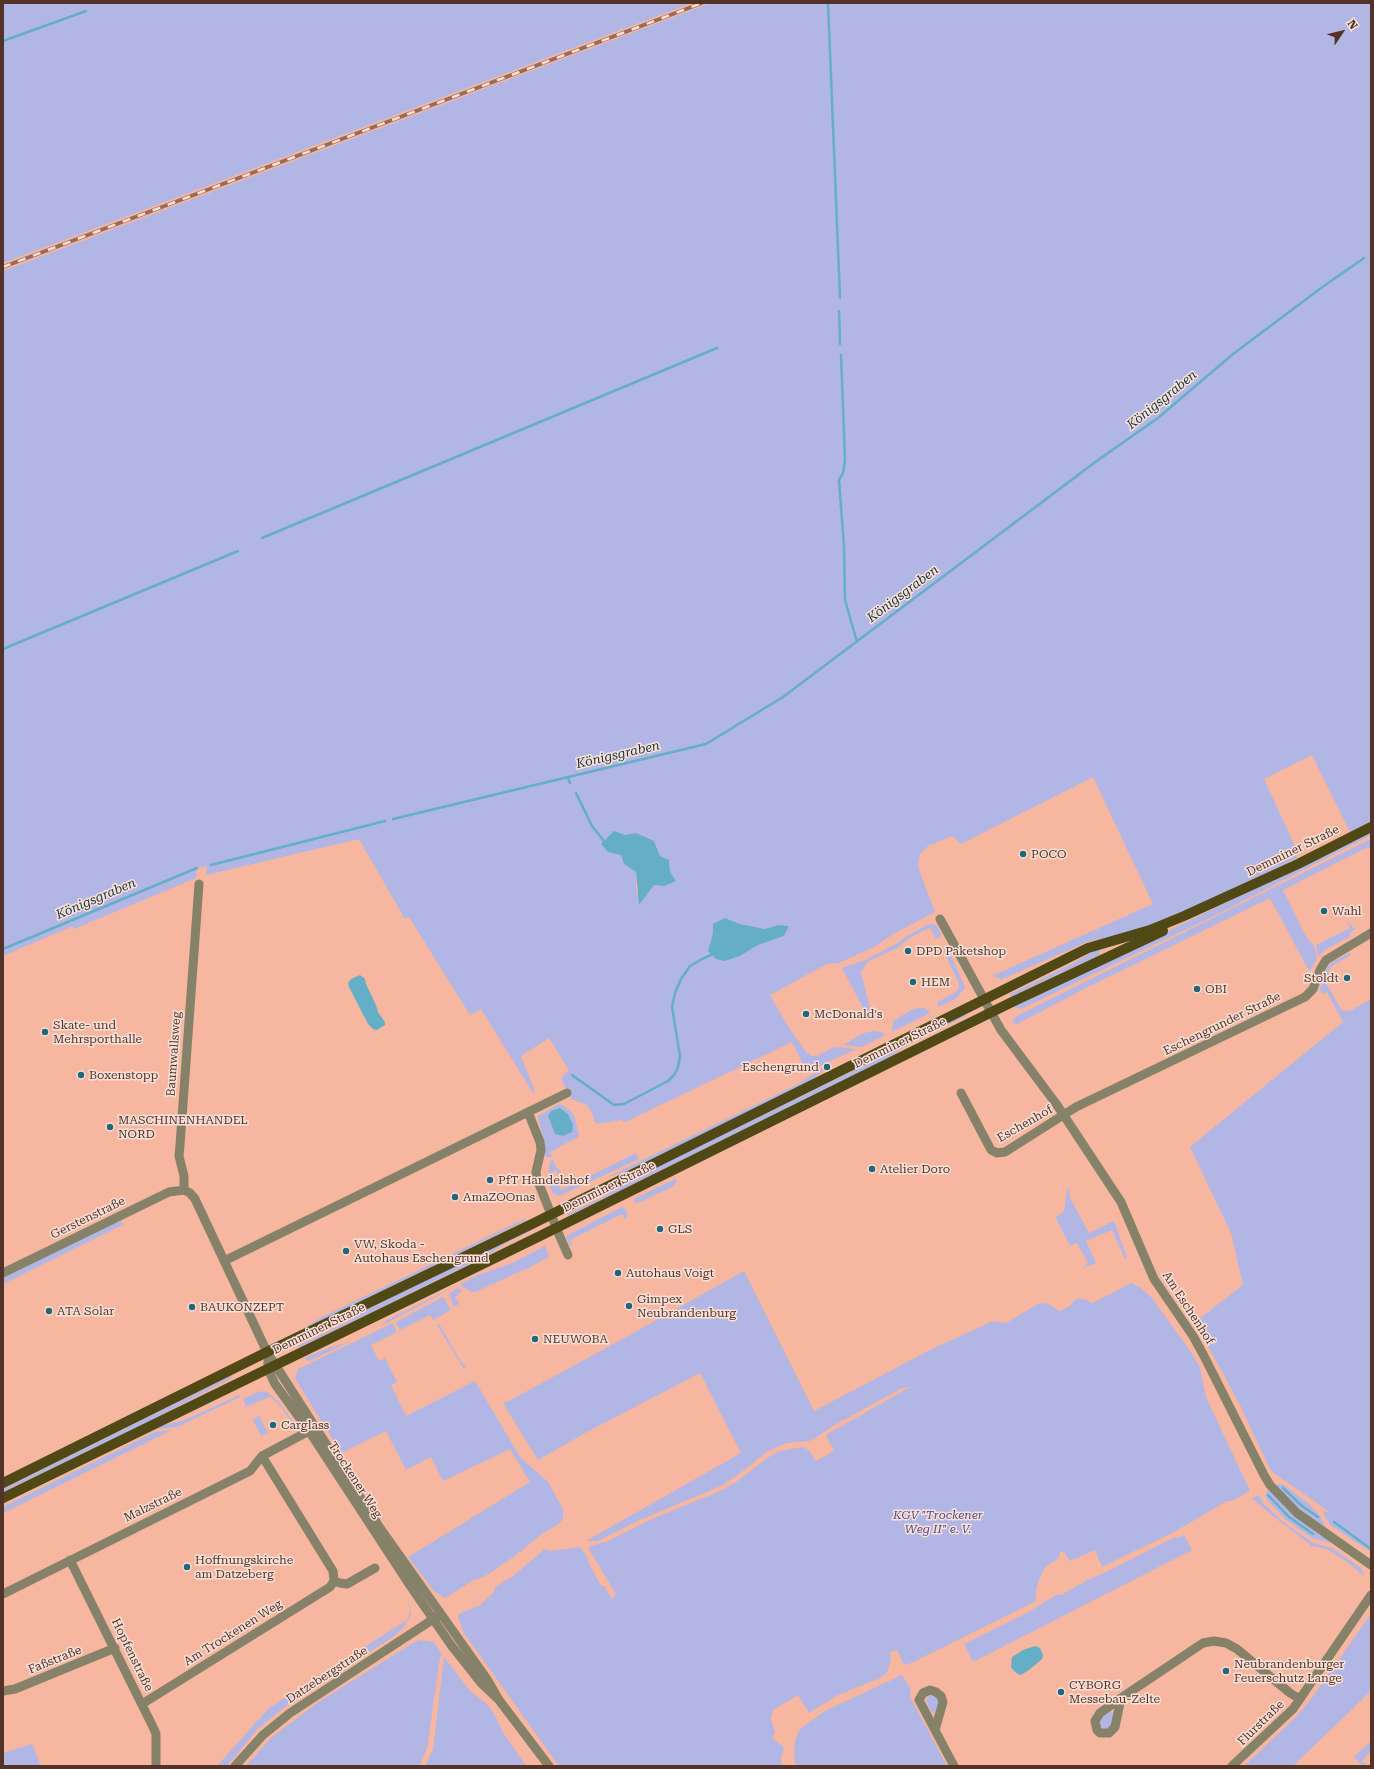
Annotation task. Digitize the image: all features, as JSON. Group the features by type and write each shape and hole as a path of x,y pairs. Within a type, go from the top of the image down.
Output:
{"main road":[{"name":"Demminer Straße","path":"3,1498 556,1228 1084,967 1176,925 1226,898 1371,827"},
{"name":"Demminer Straße","path":"3,1483 267,1352 551,1215 884,1050 984,998 1088,948 1150,930 1226,898"}],"street":[{"name":"Baumwallsweg","path":"184,1190 184,1176 179,1156 199,884"},
{"path":"940,919 984,998"},
{"name":"Eschengrunder Straße","path":"1064,1116 1076,1108 1305,997 1313,989 1320,970 1326,960 1371,933"},
{"name":"Am Eschenhof","path":"984,998 1001,1030 1064,1116 1121,1202 1154,1278 1193,1336 1270,1485 1297,1513 1371,1565"},
{"path":"224,1261 567,1092"},
{"name":"Eschenhof","path":"961,1093 990,1147 996,1153 1004,1152 1064,1116"},
{"path":"528,1112 540,1142 541,1150 536,1172 537,1179 568,1255"},
{"path":"184,1190 190,1193 195,1199 267,1352"},
{"name":"Gerstenstraße","path":"3,1273 169,1192 184,1190"},
{"name":"Trockener Weg","path":"267,1352 272,1367 275,1384 309,1431 366,1520 437,1617 487,1678 499,1700 549,1766"},
{"name":"Trockener Weg","path":"272,1367 378,1525 437,1617"},
{"name":"Malzstraße","path":"3,1594 250,1471 262,1456 309,1431"},
{"path":"262,1456 333,1571 334,1581 347,1584 375,1568"},
{"name":"Hopfenstraße","path":"70,1560 115,1648 156,1734 156,1766"},
{"name":"Am Trockenen Weg","path":"142,1704 330,1587 334,1581"},
{"name":"Flurstraße","path":"1232,1766 1279,1723 1300,1699 1371,1595"},
{"name":"Datzebergstraße","path":"235,1766 263,1735 290,1713 437,1617"},
{"path":"1121,1698 1203,1643 1214,1641 1226,1643 1237,1649 1290,1693 1300,1699"},
{"name":"Faßstraße","path":"3,1691 15,1689 115,1648"},
{"path":"935,1730 954,1766"}],"green space":[{"path":"3,3 692,3 3,263"},
{"path":"711,3 1371,3 1371,821 1350,832 1312,755 1264,779 1294,844 1297,858 1224,894 1139,930 1087,942 1000,980 999,978 992,976 1153,904 1093,777 961,844 952,836 928,846 920,854 918,867 935,912 895,933 874,947 839,963 827,964 770,995 786,1023 806,1052 812,1056 817,1056 834,1047 857,1049 825,1063 808,1074 792,1042 625,1122 620,1120 597,1124 587,1105 571,1099 561,1078 569,1070 549,1038 521,1056 535,1092 533,1093 481,1009 470,1015 409,917 405,919 359,839 206,875 207,866 197,868 196,878 74,929 73,926 3,956 3,271","holes":["636,833 654,841 660,856 669,860 670,872 664,886 654,885 640,904 636,889 636,872 624,864 621,855 625,835","725,918 740,924 765,929 778,925 789,926 784,936 758,945 740,956 709,944 713,933"]},
{"path":"1371,831 1371,835 1214,916 1021,1009 1014,1007"},
{"path":"1371,839 1371,849 1368,847 1283,890 1305,935 1314,946 1317,958 1311,970 1308,969 1270,898 1088,987 1015,1025 1013,1020 1015,1017"},
{"path":"1347,922 1355,929 1349,933 1351,936 1326,949 1318,956 1316,945 1350,928"},
{"path":"932,924 937,926 941,936 936,939 930,928 909,938 899,947 869,961 866,964 861,972 872,1017 869,1019 842,968 865,960 896,944 927,925"},
{"path":"946,948 948,949 965,987 957,998 938,1007 938,1002 956,992 959,988 958,981 944,952"},
{"path":"1097,949 1100,951 1099,955 1011,997 1010,994 1072,964"},
{"path":"1349,953 1351,955 1332,966 1328,971 1329,973 1327,978 1325,977 1326,970 1331,963"},
{"path":"1322,981 1327,985 1341,1009 1344,1011 1352,1010 1371,999 1371,1552 1330,1525 1322,1511 1331,1513 1271,1471 1239,1403 1195,1322 1243,1285 1231,1233 1190,1147 1343,1022 1327,992 1322,994 1320,990"},
{"path":"925,1008 930,1013 892,1032 893,1022 911,1010"},
{"path":"965,1013 966,1016 907,1045 887,1059 568,1216 567,1214 603,1197 624,1183 886,1055 915,1038"},
{"path":"874,1031 884,1033 884,1036 861,1047 843,1045 864,1033"},
{"path":"823,1068 824,1070 808,1083 627,1171 606,1178 796,1085"},
{"path":"559,1104 562,1105 571,1111 574,1116 579,1135 578,1137 550,1152 552,1157 544,1156 545,1148 538,1116","holes":["560,1108 568,1114 555,1134 548,1116 551,1111"]},
{"path":"636,1153 639,1159 559,1196 553,1193 548,1183 550,1161 553,1160 557,1169 558,1168 561,1173 558,1174 556,1170 552,1172 561,1190"},
{"path":"675,1179 677,1181 672,1187 638,1203 635,1202 634,1199"},
{"path":"1070,1188 1069,1196 1089,1233 1114,1221 1127,1258 1125,1259 1112,1230 1086,1241 1096,1263 1082,1268 1088,1263 1077,1243 1070,1246 1056,1218 1064,1212 1067,1190"},
{"path":"622,1207 626,1210 627,1218 625,1219 622,1214 570,1240 573,1246 570,1245 566,1236"},
{"path":"524,1219 527,1220 300,1331 322,1317"},
{"path":"120,1220 124,1224 3,1284 3,1278"},
{"path":"533,1227 534,1229 504,1244 490,1254 299,1348 298,1346 349,1321 366,1310"},
{"path":"545,1246 549,1257 530,1267 475,1292 461,1286 462,1283 478,1275 510,1264"},
{"name":"KGV \"Trockener Weg II\" e. V.","path":"744,1271 814,1411 932,1349 993,1321 1006,1323 1038,1304 1047,1303 1059,1311 1070,1306 1076,1299 1080,1298 1093,1303 1131,1283 1141,1288 1151,1297 1191,1352 1200,1368 1206,1397 1250,1491 1232,1501 1227,1501 1176,1531 1102,1567 1095,1550 1070,1561 1064,1552 1060,1551 1059,1558 1045,1567 1038,1582 1036,1601 907,1665 903,1663 897,1650 890,1652 891,1659 887,1673 878,1679 838,1695 809,1713 798,1695 773,1710 771,1719 775,1732 772,1738 784,1747 781,1758 782,1766 559,1766 464,1633 458,1617 459,1614 480,1605 494,1592 495,1587 512,1577 545,1549 552,1551 580,1547 588,1558 588,1562 601,1586 604,1586 612,1599 616,1594 589,1549 589,1546 606,1542 652,1519 718,1492 736,1482 769,1457 780,1451 803,1447 809,1450 816,1461 834,1451 826,1435 910,1387 902,1388 831,1427 814,1439 809,1441 787,1443 768,1451 721,1486 642,1519 597,1541 586,1541 741,1453 700,1373 587,1432 538,1460 503,1403 619,1341"},
{"path":"453,1287 452,1288 381,1326 387,1320"},
{"path":"457,1288 462,1290 455,1298 459,1304 454,1307 449,1294"},
{"path":"443,1297 451,1310 433,1320 430,1315 400,1330 396,1322"},
{"path":"393,1323 397,1332 371,1345 379,1361 385,1358 397,1382 391,1385 406,1416 475,1381 520,1457 548,1482 563,1509 563,1519 557,1525 543,1533 515,1556 487,1575 472,1581 445,1598 435,1592 408,1557 530,1482 510,1449 443,1481 431,1457 406,1470 386,1431 341,1453 295,1378 298,1369"},
{"path":"439,1324 460,1360 466,1367 464,1369 437,1325"},
{"path":"349,1342 309,1361 305,1359 323,1350"},
{"path":"231,1376 232,1378 144,1424 3,1492 3,1489"},
{"path":"266,1391 279,1402 298,1429 297,1430 281,1407 271,1397 246,1407 243,1399 258,1392"},
{"path":"239,1395 240,1397 177,1427 155,1429 164,1425 185,1420"},
{"path":"259,1416 268,1433 261,1436 253,1420"},
{"path":"172,1430 3,1513 3,1507 155,1432"},
{"path":"1278,1484 1284,1485 1308,1503 1321,1517 1326,1528 1299,1509 1276,1486"},
{"path":"1269,1489 1295,1516 1335,1544 1312,1538 1285,1519 1268,1501 1265,1495"},
{"path":"1259,1495 1264,1504 1283,1522 1313,1543 1332,1548 1361,1568 1365,1577 1349,1563 1327,1549 1312,1546 1274,1517 1252,1498"},
{"path":"1184,1535 1192,1550 973,1662 964,1644 1027,1613 1056,1595 1061,1595 1175,1537 1178,1538"},
{"path":"408,1598 411,1614 404,1627 393,1637 286,1706 258,1729 227,1766 217,1766 269,1708 407,1620 410,1612"},
{"path":"1371,1614 1371,1691 1293,1766 1244,1766 1294,1719 1309,1702"},
{"path":"419,1640 434,1642 442,1654 440,1657 427,1749 419,1766 246,1766 271,1738 317,1703"},
{"path":"444,1657 470,1691 487,1704 493,1712 504,1734 526,1766 425,1766 433,1750"},
{"path":"902,1675 911,1690 910,1697 947,1766 796,1766 794,1754 795,1740 800,1729 825,1711"},
{"path":"932,1694 936,1695 939,1702 934,1714 926,1701"},
{"path":"1109,1712 1114,1713 1113,1722 1108,1728 1104,1729 1100,1726 1100,1719"},
{"path":"1371,1741 1371,1751 1361,1762 1368,1763 1363,1766 1354,1757"},
{"path":"32,1744 41,1766 3,1766 3,1753"}],"shaded area":[{"path":"614,831 625,835 636,833 654,841 660,856 669,860 670,872 676,881 664,886 654,885 639,905 636,872 624,864 621,855 608,852 601,844"},
{"path":"725,918 740,924 765,929 778,925 789,926 784,936 758,945 740,956 725,961 716,959 708,951 713,933 713,924"},
{"path":"360,975 365,979 378,1012 385,1022 385,1025 377,1030 373,1029 368,1024 349,987 348,983 351,979"},
{"path":"560,1108 568,1114 573,1125 572,1132 563,1136 555,1134 548,1116 551,1111"},
{"path":"1035,1646 1040,1648 1043,1655 1042,1659 1021,1675 1016,1673 1011,1667 1012,1657 1023,1650"}],"waterway":[{"path":"828,3 840,298"},
{"path":"3,41 86,11"},
{"name":"Königsgraben","path":"393,819 706,744 783,697 1098,460 1158,418 1233,354 1321,288 1364,258"},
{"path":"839,311 840,344"},
{"path":"262,538 717,348"},
{"path":"841,355 845,460 843,473 839,480 844,547 845,600 857,642"},
{"path":"3,649 238,551"},
{"name":"Königsgraben","path":"568,777 570,783"},
{"path":"576,793 592,826 604,841"},
{"name":"Königsgraben","path":"211,865 385,821"},
{"name":"Königsgraben","path":"3,949 197,868"},
{"path":"572,1075 614,1105 624,1104 668,1081 674,1075 678,1067 680,1056 672,1007 675,993 681,979 690,966 711,955"},
{"path":"1283,1488 1302,1506 1318,1517"},
{"path":"1268,1495 1289,1517 1313,1534"},
{"path":"1334,1522 1371,1549"}],"railway":[{"path":"3,267 702,3"}],"place":[{"name":"POCO","path":"1023,854"},
{"name":"Wahl","path":"1324,911"},
{"name":"DPD Paketshop","path":"908,951"},
{"name":"Stoldt","path":"1347,978"},
{"name":"HEM","path":"913,982"},
{"name":"OBI","path":"1197,989"},
{"name":"McDonald's","path":"806,1014"},
{"name":"Skate- und Mehrsporthalle","path":"45,1032"},
{"name":"Eschengrund","path":"827,1067"},
{"name":"Boxenstopp","path":"81,1075"},
{"name":"MASCHINENHANDEL NORD","path":"110,1127"},
{"name":"Atelier Doro","path":"872,1169"},
{"name":"PfT Handelshof","path":"490,1180"},
{"name":"AmaZOOnas","path":"455,1197"},
{"name":"GLS","path":"660,1229"},
{"name":"VW, Skoda - Autohaus Eschengrund","path":"346,1251"},
{"name":"Autohaus Voigt","path":"618,1273"},
{"name":"Gimpex Neubrandenburg","path":"629,1306"},
{"name":"BAUKONZEPT","path":"192,1307"},
{"name":"ATA Solar","path":"49,1311"},
{"name":"NEUWOBA","path":"535,1339"},
{"name":"Carglass","path":"273,1425"},
{"name":"Hoffnungskirche am Datzeberg","path":"187,1567"},
{"name":"Neubrandenburger Feuerschutz Lange","path":"1226,1671"},
{"name":"CYBORG Messebau-Zelte","path":"1061,1692"}]}
